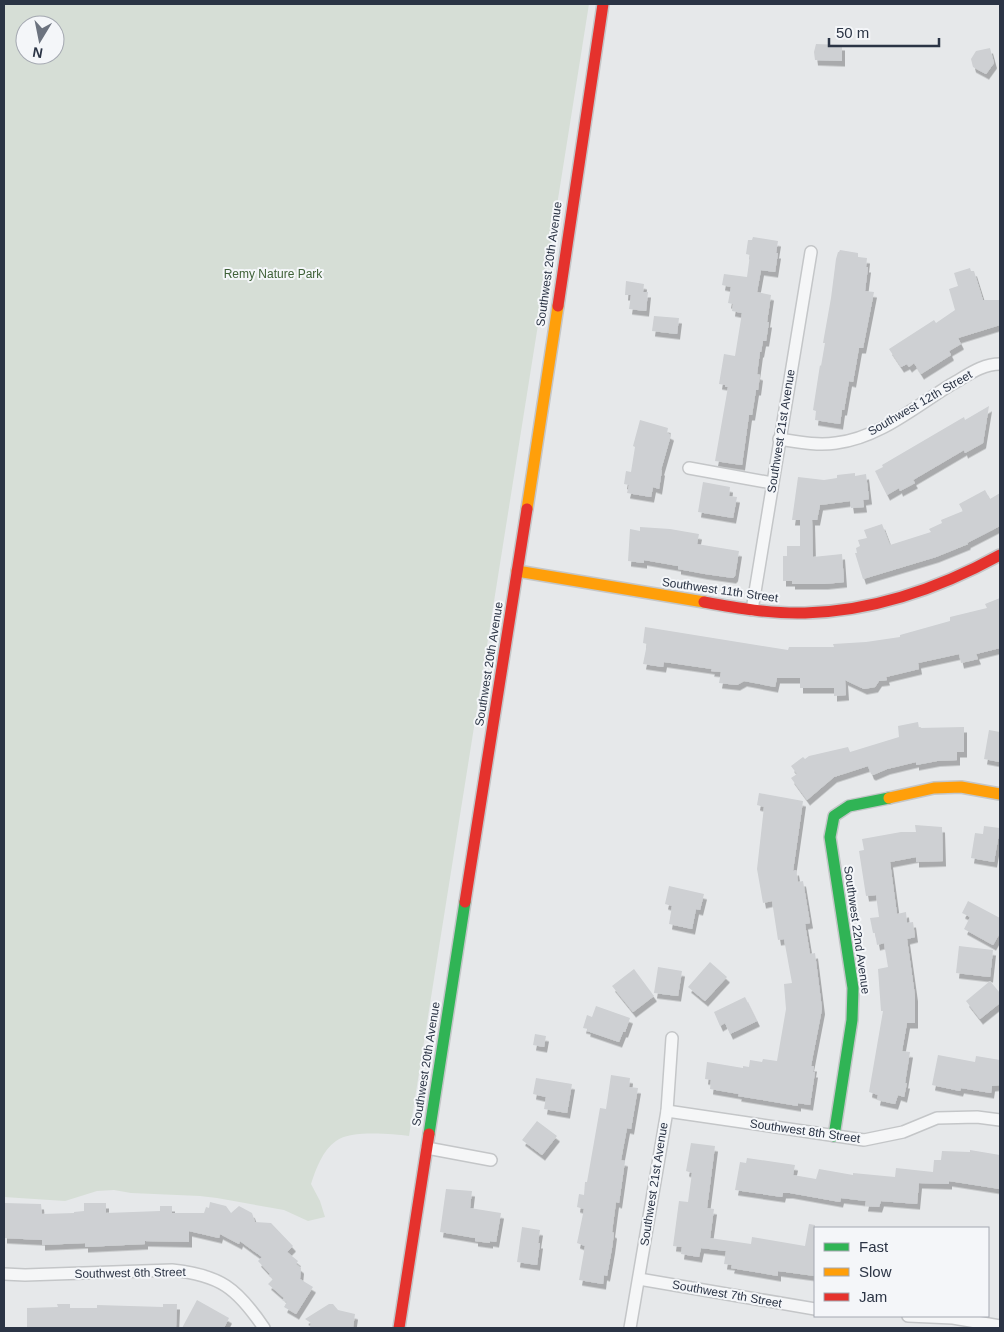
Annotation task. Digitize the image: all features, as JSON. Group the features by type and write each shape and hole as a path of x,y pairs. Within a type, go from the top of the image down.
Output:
{"street":[{"name":"Southwest 20th Avenue","path":"398,1328 517,571 602,4"},
{"name":"Southwest 21st Avenue","path":"752,610 811,252"},
{"name":"Southwest 12th Street","path":"779,439 826,444 850,441 862,437 984,366 1000,364"},
{"path":"688,468 772,483"},
{"name":"Southwest 11th Street","path":"517,571 752,610 806,613 868,605 928,590 974,570 1000,555"},
{"name":"Southwest 22nd Avenue","path":"834,1136 852,1020 853,988 830,837 834,816 850,806 934,788 961,788 1000,794"},
{"name":"Southwest 21st Avenue","path":"630,1328 666,1111 672,1038"},
{"name":"Southwest 8th Street","path":"666,1111 864,1140 903,1132 937,1118 977,1116 1000,1120"},
{"path":"427,1148 491,1160"},
{"name":"Southwest 6th Street","path":"4,1274 172,1270 194,1272 212,1277 227,1286 241,1298 264,1328"},
{"name":"Southwest 7th Street","path":"638,1279 814,1309"},
{"path":"930,1317 953,1318 1000,1326"}],"green space":[{"name":"Remy Nature Park","path":"4,4 589,4 409,1136 382,1134 351,1135 331,1145 320,1161 311,1184 320,1201 325,1217 308,1221 284,1210 200,1196 131,1193 114,1190 97,1191 65,1201 4,1197"}],"building":[{"path":"816,44 842,45 842,61 815,60"},
{"path":"990,48 994,63 986,74 973,67 971,59 976,51"},
{"path":"753,237 778,241 776,253 778,253 775,272 761,270 757,292 771,295 767,322 769,322 766,341 763,341 760,352 757,374 760,375 758,390 756,390 752,415 749,415 742,465 715,461 728,387 719,384 724,354 735,356 742,313 732,311 733,304 728,303 731,287 722,285 724,274 747,277 750,255 746,254 748,240 752,240"},
{"path":"840,250 858,253 858,257 867,258 866,267 868,267 865,291 874,292 863,348 859,348 853,382 849,381 840,424 815,420 816,411 813,410 825,343 823,343 836,259"},
{"path":"970,268 971,271 974,271 983,300 1000,300 1000,325 958,338 961,344 949,351 951,355 921,374 914,363 909,367 907,364 901,367 889,349 934,320 936,323 955,310 949,289 958,286 954,273"},
{"path":"626,281 644,284 643,292 648,292 646,311 629,309 631,295 625,295"},
{"path":"654,316 679,318 677,334 652,331"},
{"path":"989,406 983,443 965,453 964,450 913,480 915,483 900,491 899,488 887,495 875,471 964,417 965,420"},
{"path":"640,420 668,428 667,433 671,435 661,470 659,489 653,487 651,497 627,493 629,485 624,484 626,471 631,472 635,447 633,446"},
{"path":"855,473 855,476 866,474 869,499 863,500 864,507 851,508 850,501 820,505 817,520 812,520 813,557 842,554 844,582 792,584 792,581 783,581 783,556 787,556 787,546 800,546 800,520 792,520 798,477 824,480 837,478 837,475"},
{"path":"703,482 730,487 729,496 737,497 733,518 698,512"},
{"path":"985,490 990,499 1000,493 1000,526 968,544 936,557 863,579 855,553 857,553 856,548 860,546 858,540 867,538 864,530 882,524 890,545 931,532 929,529 942,523 941,520 963,511 959,504"},
{"path":"640,527 670,529 699,534 697,544 739,551 735,576 733,578 705,574 678,569 678,566 644,560 644,563 628,561 630,529 640,531"},
{"path":"1000,598 1000,648 976,654 978,659 961,663 959,654 918,663 919,669 886,677 887,680 879,681 875,687 864,689 845,680 846,695 834,696 834,688 800,688 800,678 777,678 775,687 744,681 737,685 719,683 721,672 711,671 712,669 664,662 663,667 643,664 647,644 643,643 645,627 788,650 789,647 834,647 833,644 900,637 900,635 950,621 950,617 987,608 985,604"},
{"path":"918,722 919,728 964,727 964,752 957,752 957,760 916,765 916,762 887,769 873,775 868,766 834,777 807,800 791,778 797,774 791,766 803,757 805,759 809,756 848,747 850,752 899,737 898,726"},
{"path":"989,730 1000,732 1000,762 984,759"},
{"path":"759,793 803,801 793,871 796,870 798,882 803,881 810,923 805,924 810,954 815,953 822,1009 811,1066 814,1066 813,1072 815,1072 810,1105 798,1103 798,1106 738,1096 739,1094 710,1089 711,1080 705,1079 707,1062 743,1068 743,1066 749,1067 750,1060 762,1062 763,1059 777,1061 786,1009 784,984 792,983 784,939 778,940 772,901 763,903 757,869 764,807 757,805"},
{"path":"915,825 942,827 943,861 916,862 916,857 890,862 897,914 906,912 907,923 913,922 915,937 907,939 915,996 915,1023 907,1023 902,1051 910,1052 905,1083 907,1083 904,1097 898,1095 895,1104 877,1100 878,1095 869,1092 883,1011 881,1011 878,969 888,967 884,943 877,945 875,933 873,933 870,918 879,917 876,895 866,896 859,851 864,850 862,839 901,832 916,832"},
{"path":"984,826 1000,828 994,862 971,858 975,833 983,834"},
{"path":"669,886 704,894 700,910 696,909 692,929 669,924 672,906 665,904"},
{"path":"968,901 1000,918 1000,933 993,945 964,929 970,917 962,913"},
{"path":"959,946 993,950 990,977 956,973"},
{"path":"710,962 727,977 705,1001 688,987"},
{"path":"658,967 682,971 678,996 654,993"},
{"path":"634,969 654,996 633,1012 612,986"},
{"path":"990,981 1000,993 1000,1003 980,1019 966,1001"},
{"path":"745,997 757,1021 730,1034 725,1023 720,1026 714,1012"},
{"path":"596,1006 630,1018 619,1042 583,1028 587,1015 592,1017"},
{"path":"535,1034 546,1036 544,1047 533,1045"},
{"path":"938,1055 975,1062 976,1056 1000,1060 1000,1085 992,1086 991,1093 961,1088 960,1091 932,1085"},
{"path":"611,1075 630,1078 629,1087 638,1088 631,1129 627,1128 621,1160 625,1161 619,1203 616,1202 612,1248 607,1276 604,1275 603,1284 579,1280 585,1246 577,1243 584,1209 577,1207 579,1194 584,1195 600,1108 606,1109"},
{"path":"536,1078 572,1084 567,1113 544,1109 546,1097 533,1094"},
{"path":"537,1121 557,1136 542,1155 522,1140"},
{"path":"691,1143 715,1146 707,1208 714,1209 710,1238 751,1244 752,1237 805,1246 809,1224 815,1225 814,1276 778,1271 778,1276 731,1268 732,1265 724,1264 726,1251 701,1248 699,1257 681,1254 682,1247 673,1246 679,1201 688,1202 692,1173 686,1171"},
{"path":"970,1150 1000,1155 1000,1189 949,1181 949,1184 919,1183 917,1204 881,1201 879,1207 865,1206 866,1201 841,1198 840,1202 790,1193 783,1193 782,1197 735,1190 740,1162 746,1163 747,1158 795,1165 793,1175 816,1179 819,1169 853,1175 853,1173 895,1177 896,1168 933,1172 934,1160 941,1160 942,1151 970,1152"},
{"path":"446,1189 472,1191 470,1208 501,1213 496,1242 475,1241 475,1238 440,1232"},
{"path":"210,1202 226,1206 231,1213 239,1206 252,1213 255,1222 271,1223 293,1246 287,1252 298,1261 296,1264 301,1268 300,1279 313,1287 296,1314 284,1307 287,1302 282,1300 284,1298 268,1284 273,1279 258,1261 262,1257 240,1241 239,1244 220,1234 219,1238 189,1231 189,1242 145,1241 145,1244 85,1247 85,1243 42,1245 42,1240 4,1238 4,1203 41,1204 42,1214 84,1211 84,1203 106,1203 106,1213 160,1211 160,1206 172,1206 172,1213 204,1213 206,1207 209,1208"},
{"path":"522,1227 540,1230 537,1265 517,1262"},
{"path":"197,1300 229,1318 224,1328 182,1328"},
{"path":"57,1304 70,1304 70,1308 97,1308 97,1305 163,1307 163,1304 177,1304 176,1328 27,1328 27,1308 58,1307"},
{"path":"329,1304 333,1304 338,1310 355,1314 353,1328 310,1328 311,1323 305,1319"}],"traffic: fast":[{"path":"834,1136 852,1020 853,988 830,837 834,816 849,806 889,798"},
{"path":"429,1134 465,902"}],"traffic: slow":[{"path":"527,509 558,306"},
{"path":"517,571 704,602"},
{"path":"889,798 934,788 961,787 1000,794"}],"traffic: jam":[{"path":"558,306 603,4"},
{"path":"465,902 527,509"},
{"path":"704,602 780,613 805,613 857,608 906,596 954,578 1000,555"},
{"path":"399,1328 429,1134"}]}
